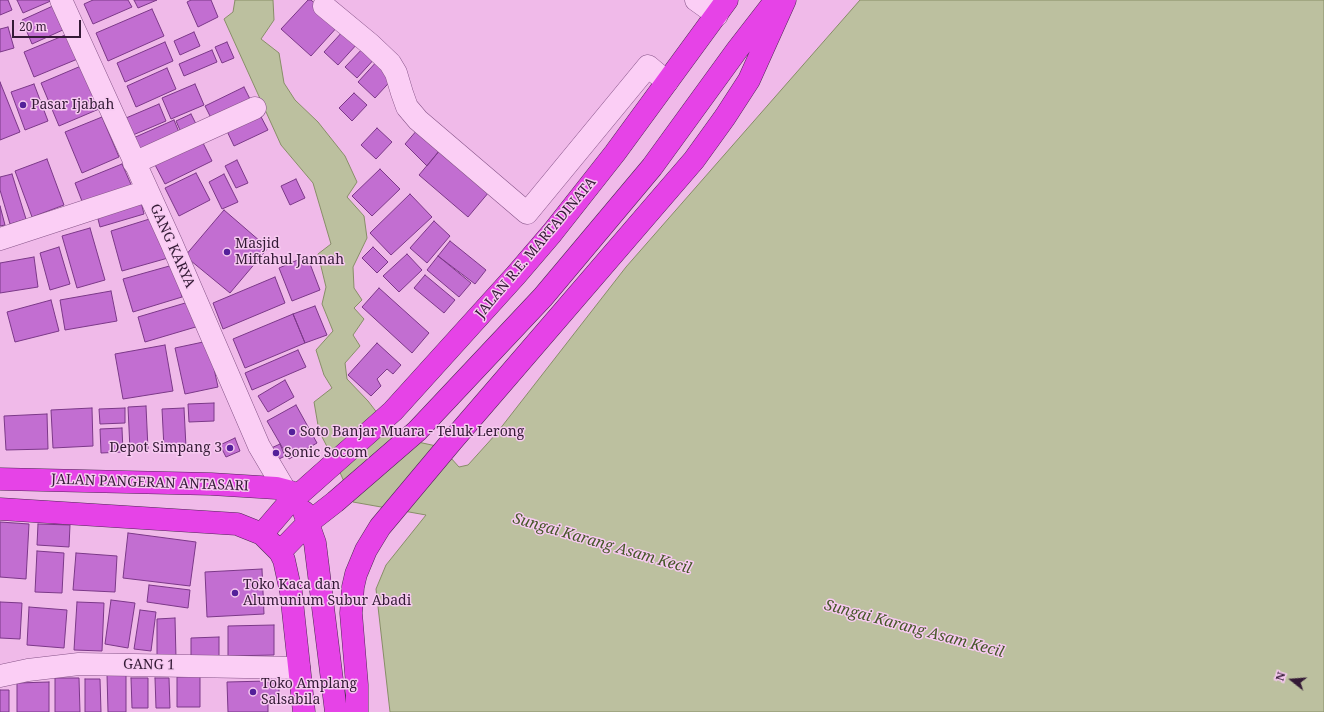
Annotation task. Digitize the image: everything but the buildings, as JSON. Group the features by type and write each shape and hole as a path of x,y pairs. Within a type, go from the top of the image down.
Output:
{"highway":[{"path":"280,552 308,523 335,502 417,431 543,296 647,173 776,0"},
{"path":"357,712 357,685 351,613 353,587 356,574 366,550 380,527 452,441 694,160 725,117 748,80 785,0"},
{"name":"JALAN R.E. MARTADINATA","path":"262,534 286,506 291,493 321,475 393,411 516,275 552,233 615,153 722,7"},
{"name":"JALAN PANGERAN ANTASARI","path":"0,479 211,484 276,488 291,493"},
{"path":"291,493 308,523 314,543 336,712"},
{"path":"0,509 237,524 262,534 280,552 284,560 291,592 304,712"}],"street":[{"name":"GANG KARYA","path":"61,0 171,242 259,446 291,493"},
{"path":"696,0 722,7"},
{"path":"324,6 370,44 390,63 396,73 407,107 418,120 528,213 648,66 667,82"},
{"path":"134,163 255,108"},
{"path":"0,238 147,191"},
{"name":"GANG 1","path":"0,676 28,670 79,664 299,668"}],"water":[{"name":"Sungai Karang Asam Kecil","path":"235,0 273,0 274,20 261,39 279,53 284,83 295,100 318,122 345,156 357,182 347,197 364,216 367,238 353,267 354,288 362,300 354,308 364,319 353,335 360,346 345,363 347,379 368,401 388,427 404,439 441,447 459,467 468,465 496,434 626,267 860,0 1324,0 1324,712 390,712 376,589 386,565 426,515 353,502 319,431 314,402 332,388 324,375 316,350 333,331 322,304 326,287 318,254 331,244 313,183 281,145 224,19 233,12"}],"place":[{"name":"Pasar Ijabah","path":"23,105"},
{"name":"Masjid Miftahul Jannah","path":"227,252"},
{"name":"Soto Banjar Muara - Teluk Lerong","path":"292,432"},
{"name":"Depot Simpang 3","path":"230,448"},
{"name":"Sonic Socom","path":"276,453"},
{"name":"Toko Kaca dan Alumunium Subur Abadi","path":"235,593"},
{"name":"Toko Amplang Salsabila","path":"253,692"}]}
